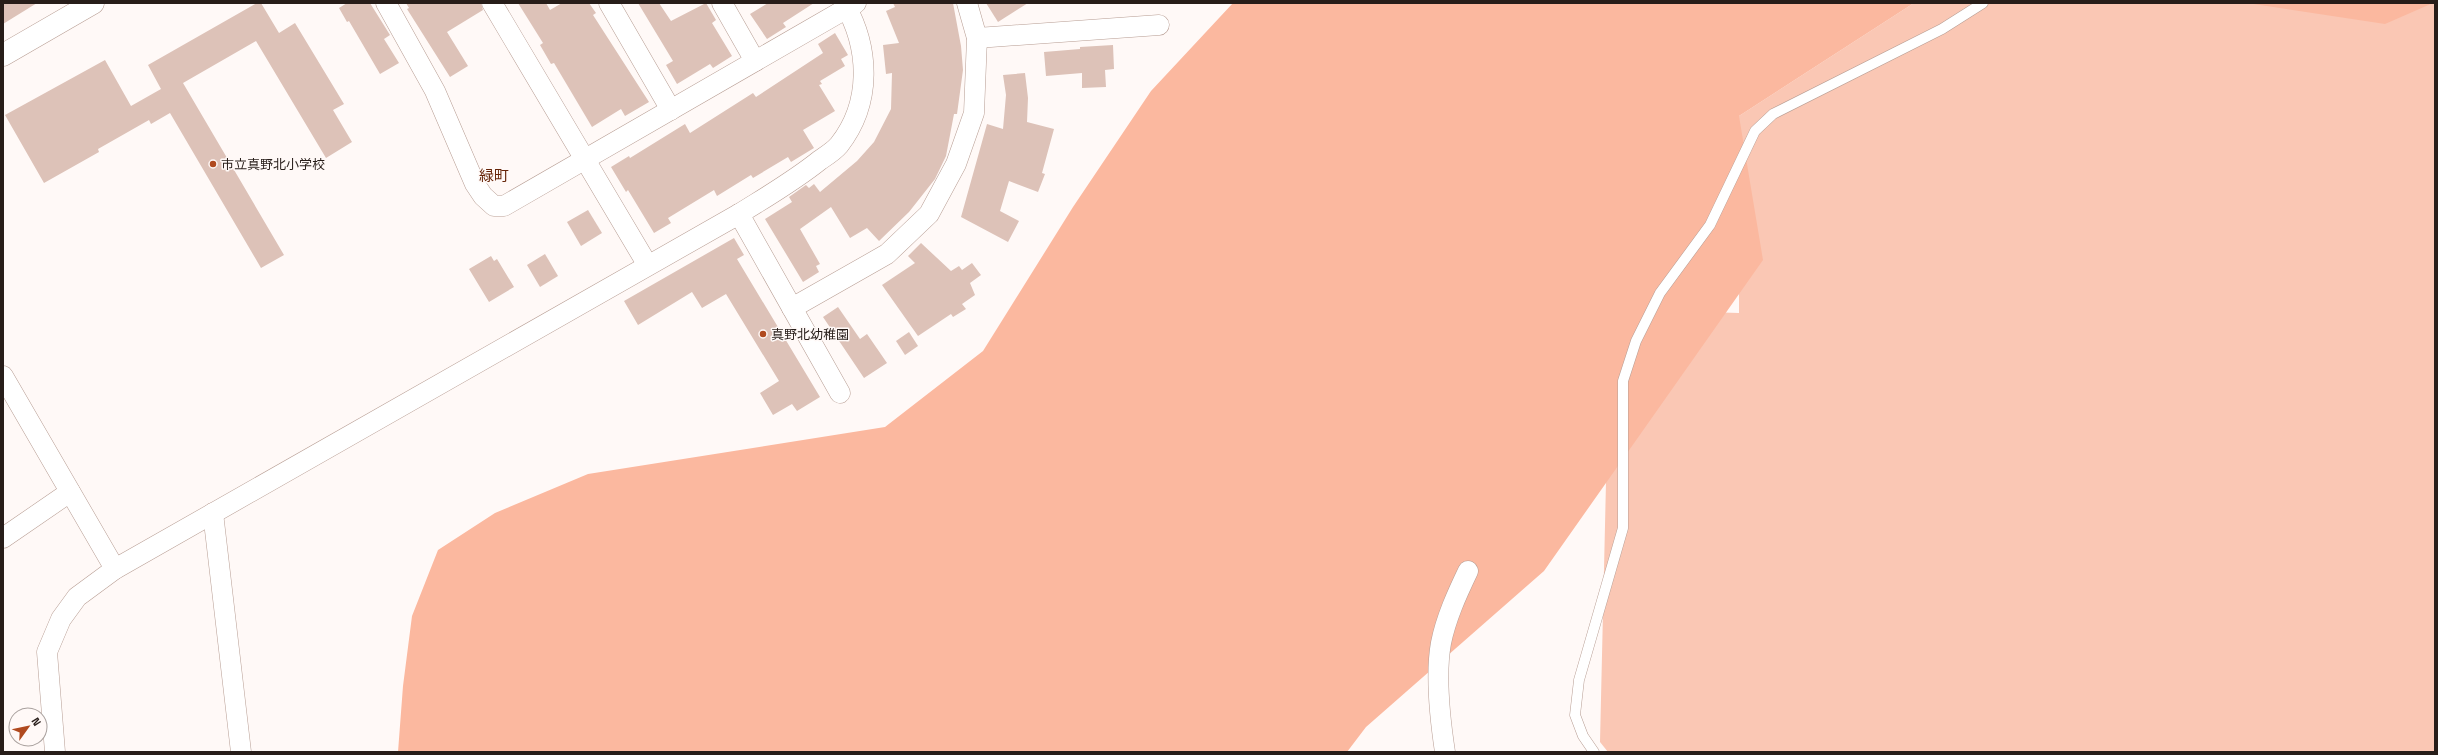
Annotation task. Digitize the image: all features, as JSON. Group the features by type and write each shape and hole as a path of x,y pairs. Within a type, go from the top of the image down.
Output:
{"street":[{"path":"3,55 93,3"},
{"path":"55,752 47,652 61,619 77,597 115,569 647,264 739,214 799,177 838,146 856,113 865,81 861,46 849,5 672,110 504,206 494,206 483,196 475,184 435,91 386,3"},
{"path":"492,3 647,264"},
{"path":"609,3 672,110"},
{"path":"722,3 755,61"},
{"path":"792,308 887,254 929,214 956,164 974,113 977,38 967,3"},
{"path":"977,38 1158,25"},
{"path":"739,214 840,394"},
{"path":"3,376 115,569"},
{"path":"3,538 70,492"},
{"path":"212,513 241,752"},
{"path":"1445,752 1439,703 1441,643 1452,605 1468,571"}],"lane":[{"path":"1594,752 1583,736 1575,715 1579,680 1622,528 1623,381 1636,341 1660,293 1710,225 1755,131 1773,114 1942,29 1983,3"}],"shaded area":[{"path":"1233,3 1914,3 1739,116 1763,260 1544,571 1366,727 1347,752 398,752 403,686 412,616 438,550 495,513 588,474 885,427 983,351 1073,207 1151,91"},
{"path":"1914,3 2435,3 2435,752 1608,752 1600,742 1610,309 1739,313 1739,116"},
{"path":"2247,3 2433,3 2385,24"}],"building":[{"path":"3,3 37,3 3,24"},
{"path":"257,3 261,3 279,33 295,23 344,104 333,110 352,142 326,158 256,41 183,83 284,255 261,268 170,113 151,124 149,120 98,149 99,152 44,183 5,115 105,60 131,106 161,89 148,65"},
{"path":"347,3 370,3 390,35 384,39 399,63 380,74 349,21 347,22 339,8"},
{"path":"406,3 481,3 483,10 447,32 468,66 450,77 407,9 409,8"},
{"path":"518,3 546,3 550,10 562,3 589,3 596,13 593,15 649,102 625,116 621,109 592,127 554,63 551,64 540,45 543,43"},
{"path":"638,3 659,3 671,21 706,3 716,20 712,23 732,56 713,68 710,64 677,84 666,65 673,61"},
{"path":"768,3 814,3 783,23 786,27 767,39 750,14"},
{"path":"893,3 953,3 961,46 963,70 957,114 954,114 946,156 935,179 909,212 879,241 867,228 850,238 831,207 800,229 820,264 816,266 819,272 803,282 765,219 792,202 789,197 806,185 809,188 814,184 820,192 857,161 874,142 891,109 892,73 886,74 883,45 899,43 886,11 895,7"},
{"path":"986,3 1028,3 998,22"},
{"path":"835,33 848,55 841,59 845,66 820,81 822,84 819,85 835,111 803,130 814,148 791,162 788,157 753,178 751,175 717,196 714,190 668,218 671,223 654,233 628,190 626,192 611,167 629,156 630,158 685,124 690,133 753,93 756,97 823,53 818,44"},
{"path":"1113,45 1114,69 1105,70 1106,87 1082,88 1082,73 1046,76 1044,52 1080,49 1080,47"},
{"path":"1025,73 1028,98 1027,122 1054,129 1042,173 1045,174 1038,192 1009,181 1000,211 1019,221 1008,242 961,217 987,124 1003,129 1006,95 1003,75"},
{"path":"588,210 602,233 581,246 567,222"},
{"path":"734,238 744,255 737,259 820,397 797,411 792,404 773,415 760,393 779,381 726,294 702,308 692,292 638,325 624,301"},
{"path":"921,243 951,271 959,266 962,270 972,263 981,275 970,283 975,295 962,304 966,309 953,317 951,314 918,336 882,285 915,263 908,256"},
{"path":"545,254 558,276 540,287 527,265"},
{"path":"491,256 494,261 497,259 514,287 489,302 469,269"},
{"path":"838,307 860,339 867,334 887,363 864,378 823,317"},
{"path":"909,332 918,346 905,355 896,341"}],"place":[{"name":"市立真野北小学校","path":"213,164"},
{"name":"真野北幼稚園","path":"763,334"}],"district":[{"name":"緑町","path":"494,175"}]}
